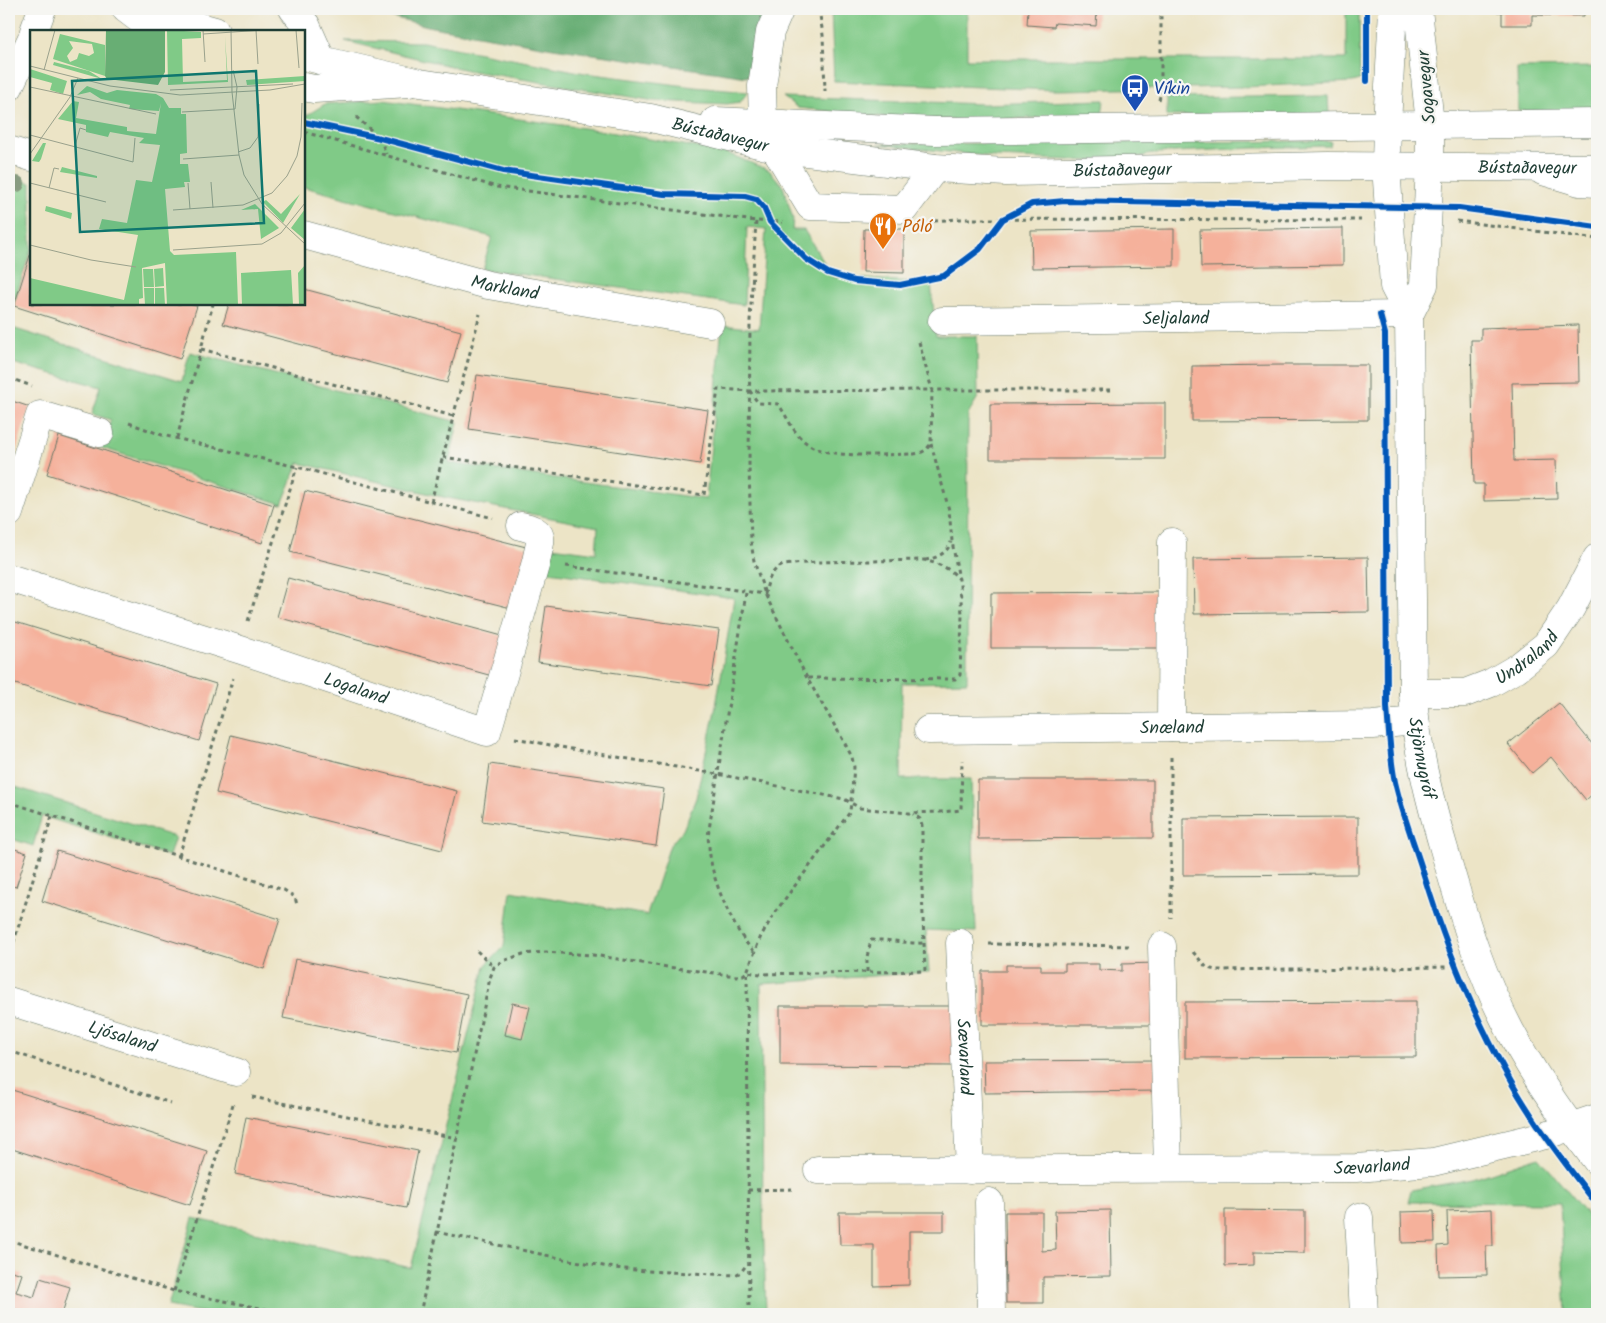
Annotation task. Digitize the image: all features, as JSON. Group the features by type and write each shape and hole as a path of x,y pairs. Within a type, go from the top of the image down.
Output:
{"street":[{"path":"34,30 42,9"},
{"path":"126,9 154,30"},
{"path":"135,9 211,30"},
{"path":"293,9 306,25 313,59"},
{"path":"763,123 762,86 770,32 780,9"},
{"name":"Sogavegur","path":"1386,166 1393,9"},
{"name":"Sogavegur","path":"1418,9 1430,124 1430,166"},
{"path":"9,87 30,42"},
{"name":"Bústaðavegur","path":"313,59 420,83 651,118 775,148 935,168 1006,172 1386,166 1597,168"},
{"path":"305,88 314,90 420,83"},
{"name":"Bústaðavegur","path":"651,118 935,131 1597,123"},
{"path":"775,148 810,206 904,209 935,168"},
{"path":"9,150 30,157"},
{"name":"Stjörnugróf","path":"1386,166 1394,286 1409,315 1413,693 1415,722 1421,757 1433,811 1458,895 1477,953 1496,1000 1517,1043 1541,1084 1597,1161"},
{"name":"Stjörnugróf","path":"1409,315 1424,285 1430,166"},
{"path":"1534,168 1580,182 1597,183"},
{"name":"Markland","path":"305,235 488,285 710,323"},
{"name":"Seljaland","path":"942,321 1409,315"},
{"path":"9,513 40,415 100,433"},
{"path":"487,732 536,562 540,535 536,529 521,526"},
{"path":"1171,728 1172,542"},
{"name":"Undraland","path":"1413,693 1465,692 1491,683 1517,668 1546,645 1571,608 1597,558"},
{"name":"Logaland","path":"9,578 241,650 487,732"},
{"name":"Snæland","path":"928,730 1380,725 1415,722"},
{"path":"1167,937 1168,1168"},
{"name":"Sævarland","path":"960,943 970,1170"},
{"name":"Ljósaland","path":"9,1001 239,1087"},
{"name":"Sævarland","path":"818,1170 1356,1168 1433,1162 1506,1145 1572,1127 1597,1118"},
{"path":"990,1202 991,1314"},
{"path":"1359,1217 1364,1314"}],"path":[{"path":"819,9 823,35 825,91"},
{"path":"1158,107 1161,92 1161,9"},
{"path":"354,114 380,138 386,154"},
{"path":"305,132 498,187 756,221 769,218 776,228"},
{"path":"370,136 389,141"},
{"path":"997,226 1003,219 1018,212"},
{"path":"958,219 1369,220"},
{"path":"748,1314 747,972 761,936 776,911 850,812 854,767 852,757 807,678 765,594 757,573 752,542 749,466 750,321 756,221"},
{"path":"1457,221 1597,239"},
{"path":"431,502 488,285"},
{"path":"177,438 213,305"},
{"path":"807,678 955,679 959,677 961,672 962,615 959,579 949,510 931,443 932,390 918,336"},
{"path":"201,350 453,416"},
{"path":"9,378 39,388"},
{"path":"443,457 704,496 718,389 750,391 1110,390"},
{"path":"750,391 758,403 778,404 790,426 807,444 821,451 838,454 918,454 926,450 931,443"},
{"path":"128,422 177,438 297,467 521,526"},
{"path":"247,627 297,467"},
{"path":"765,594 768,580 783,565 816,562 921,560 940,556 949,548 952,541"},
{"path":"921,560 940,564 952,571 959,579"},
{"path":"536,562 746,593 765,594"},
{"path":"746,593 708,836 713,874 733,921 743,939 754,951"},
{"path":"179,856 234,674"},
{"path":"1167,937 1171,728"},
{"path":"487,732 844,799 860,808 912,814 961,810 963,730"},
{"path":"9,802 284,890 296,897 296,905"},
{"path":"420,1314 490,978 494,967 503,961 523,954 546,952 593,955 737,976 747,972 760,974 925,971 922,826 920,820 912,814"},
{"path":"9,958 52,816"},
{"path":"867,972 867,957 872,940 884,939 906,944 924,943"},
{"path":"477,951 494,967"},
{"path":"1452,957 1455,966"},
{"path":"9,1051 171,1102"},
{"path":"174,1291 239,1087 457,1138"},
{"path":"748,1190 803,1189 818,1170"},
{"path":"436,1232 569,1260 646,1271 735,1275 746,1267 748,1260"},
{"path":"9,1240 174,1291 290,1314"}],"green space":[{"path":"360,9 784,9 747,77 553,48 432,27"},
{"path":"831,9 967,9 967,59 1346,59 1346,9 1359,9 1360,80 1353,82 1244,87 1055,90 834,81"},
{"path":"345,41 423,42 585,73 748,92 740,102 727,104 655,101 467,70"},
{"path":"1597,67 1597,110 1518,111 1517,68"},
{"path":"1328,96 1329,114 1167,116 1167,98"},
{"path":"783,97 984,104 1104,100 1102,116 955,120 885,117 798,108"},
{"path":"383,100 598,130 724,152 769,170 783,186 793,219 792,230 804,230 833,277 931,283 936,336 977,336 978,397 968,414 967,682 902,683 901,779 971,779 976,932 926,930 929,972 761,984 766,1314 211,1314 168,1306 193,1218 411,1268 485,966 504,946 511,891 647,915 670,845 683,830 696,798 716,706 734,598 549,572 552,547 596,553 598,527 443,497 299,463 282,504 99,447 111,420 92,414 101,387 9,362 9,327 182,381 190,352 458,422 449,463 706,499 722,325 759,329 766,229 747,227 744,305 482,269 492,237 305,187 305,116 325,104"},
{"path":"1331,141 1330,146 1156,153 1118,162 994,157 878,144"},
{"path":"9,176 30,183 30,252 9,320"},
{"path":"9,785 175,837 169,856 42,816 33,846 9,838"},
{"path":"1539,1157 1597,1227 1597,1314 1566,1314 1560,1203 1408,1202 1411,1190 1473,1179"}],"building":[{"path":"1028,9 1104,9 1103,11 1097,11 1096,26 1055,23 1054,27 1027,25"},
{"path":"1205,9 1289,9 1289,12 1205,13"},
{"path":"1496,9 1584,9 1584,16 1532,15 1532,25 1502,25 1502,12 1496,12"},
{"path":"1343,228 1343,265 1201,267 1200,230"},
{"path":"864,229 904,229 904,273 863,272"},
{"path":"1174,229 1174,266 1032,268 1031,231"},
{"path":"30,255 30,305 197,306 180,359 14,306"},
{"path":"305,289 461,331 447,383 223,324 229,305 305,305"},
{"path":"1578,325 1579,382 1512,383 1514,461 1556,460 1557,499 1484,501 1484,484 1474,484 1471,340 1481,340 1481,328"},
{"path":"1368,365 1368,420 1192,421 1192,366"},
{"path":"477,375 708,410 700,464 469,429"},
{"path":"9,400 30,407 12,463 9,462"},
{"path":"1165,403 1165,459 990,459 990,404"},
{"path":"59,436 274,505 262,543 47,474"},
{"path":"305,491 530,548 515,609 290,552"},
{"path":"1368,557 1369,612 1194,614 1193,559"},
{"path":"288,578 506,637 496,677 277,617"},
{"path":"1166,592 1166,648 991,648 991,593"},
{"path":"546,606 719,630 711,686 538,662"},
{"path":"9,620 216,684 199,741 9,682"},
{"path":"1559,703 1597,750 1597,790 1586,800 1551,757 1532,773 1508,744"},
{"path":"231,735 457,791 442,850 216,793"},
{"path":"490,764 664,789 656,846 482,821"},
{"path":"978,780 1153,780 1153,838 978,839"},
{"path":"1358,817 1358,874 1183,875 1183,818"},
{"path":"9,847 27,853 16,887 9,885"},
{"path":"57,851 280,919 264,969 42,901"},
{"path":"295,959 467,994 456,1053 283,1018"},
{"path":"1156,963 1156,1025 982,1025 982,971 1006,971 1006,965 1041,965 1041,971 1065,971 1065,964 1099,964 1099,970 1122,971 1122,964"},
{"path":"1416,1001 1416,1057 1185,1058 1185,1002"},
{"path":"512,1003 530,1007 522,1039 505,1035"},
{"path":"780,1006 955,1006 955,1066 780,1065"},
{"path":"1157,1060 1157,1091 985,1093 984,1061"},
{"path":"9,1089 207,1151 190,1205 9,1148"},
{"path":"246,1117 418,1151 406,1208 235,1174"},
{"path":"1492,1209 1493,1246 1486,1246 1487,1275 1439,1276 1438,1246 1448,1245 1447,1211"},
{"path":"1110,1210 1111,1276 1043,1277 1043,1303 1006,1303 1005,1212 1042,1212 1042,1251 1056,1250 1055,1211"},
{"path":"1225,1210 1305,1211 1305,1253 1254,1252 1254,1265 1225,1266"},
{"path":"1434,1211 1435,1242 1402,1243 1401,1212"},
{"path":"839,1212 944,1212 944,1231 909,1231 909,1285 874,1286 874,1245 840,1245"},
{"path":"9,1270 22,1274 16,1292 34,1297 40,1278 70,1287 62,1314 9,1314"}],"cycle path":[{"path":"1367,9 1367,81"},
{"path":"305,122 380,138 503,171 664,194 745,196 756,199 764,208 770,222 806,259 828,273 854,281 900,285 944,276 980,249 1003,219 1032,204 1065,201 1459,208 1597,227"},
{"path":"1380,315 1385,334 1387,707 1395,782 1440,923 1480,1023 1525,1106 1597,1204"}],"place":[{"name":"Víkin","path":"1135,112"},
{"name":"Póló","path":"883,250"}]}
